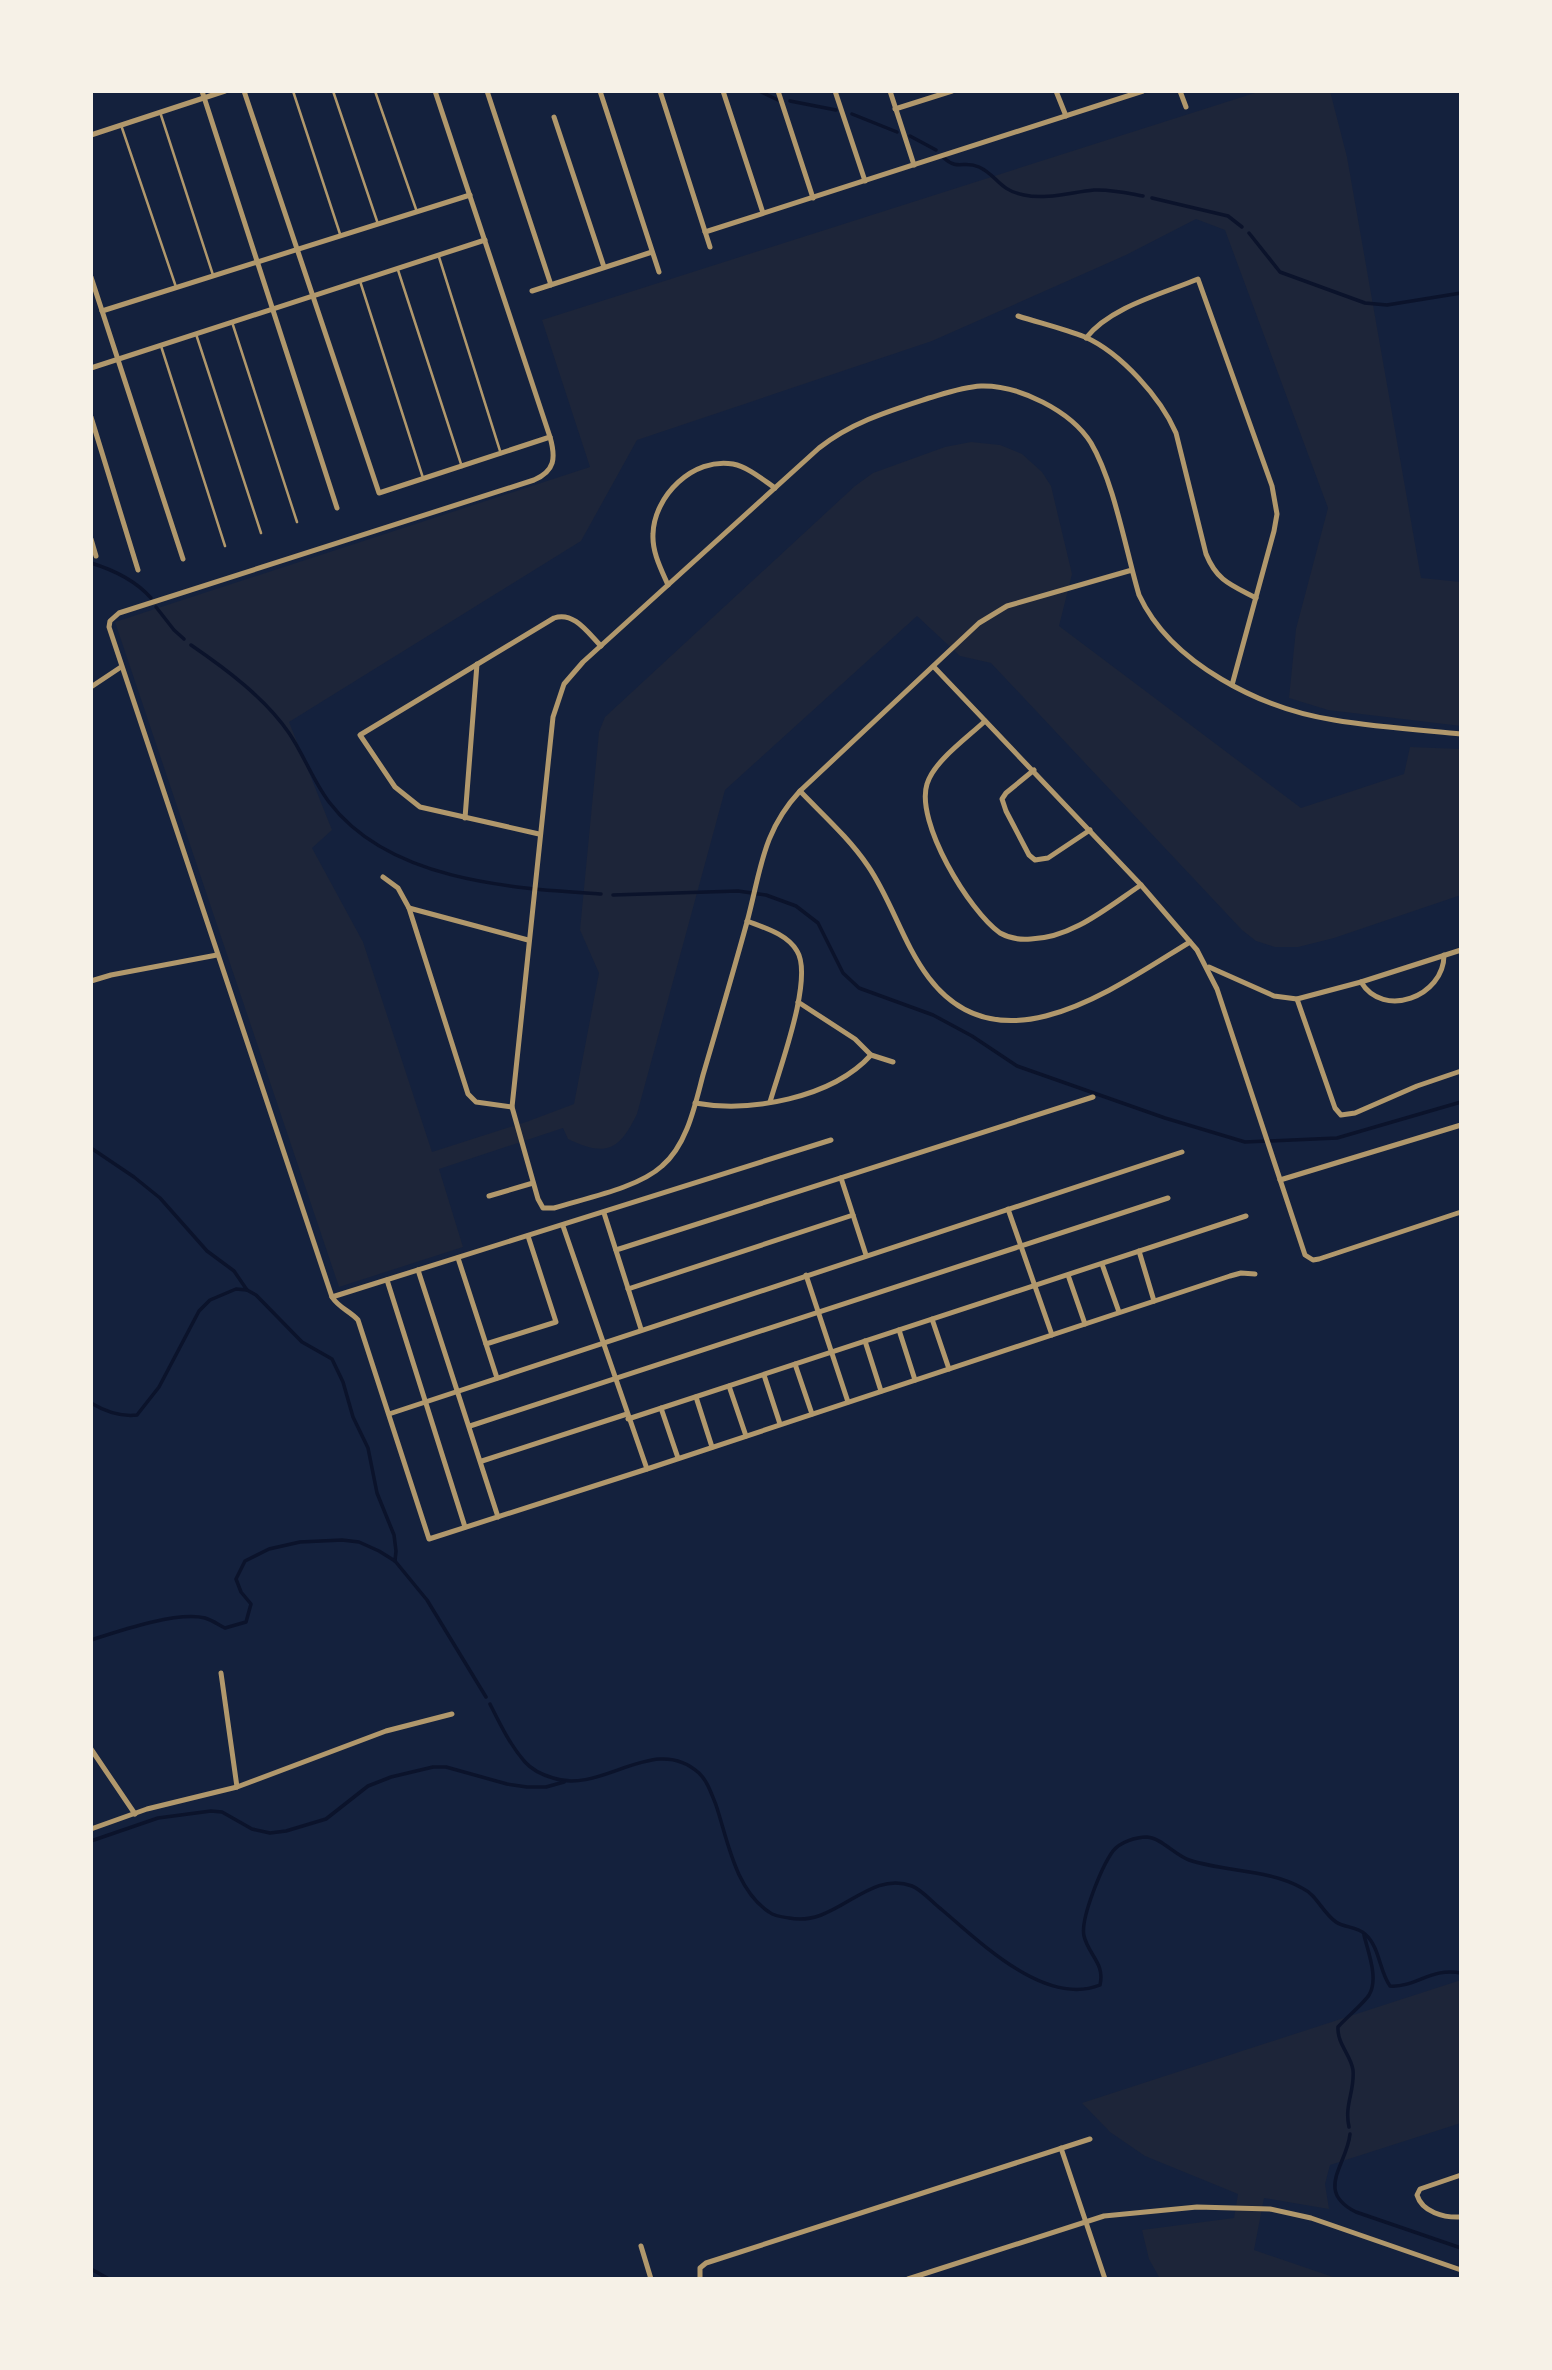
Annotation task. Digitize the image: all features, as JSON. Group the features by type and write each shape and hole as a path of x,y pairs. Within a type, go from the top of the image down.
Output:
{"street":[{"path":"91,135 160,112 203,94 225,91"},
{"path":"244,91 379,493 550,437"},
{"path":"435,91 550,437 555,455 552,466 534,480 114,616 109,627 332,1297 336,1304 352,1313 358,1320 429,1539 1230,1276 1241,1273 1255,1274"},
{"path":"487,91 551,285"},
{"path":"600,91 659,272"},
{"path":"660,91 710,247"},
{"path":"723,91 764,213"},
{"path":"778,91 813,198"},
{"path":"835,91 864,181"},
{"path":"890,91 914,165"},
{"path":"895,109 952,91"},
{"path":"1056,91 1066,116"},
{"path":"1116,91 1119,99"},
{"path":"705,232 1143,91"},
{"path":"1180,91 1186,107"},
{"path":"203,94 337,508"},
{"path":"554,117 604,267"},
{"path":"102,312 470,195"},
{"path":"91,368 485,240"},
{"path":"532,291 652,252"},
{"path":"91,277 183,559"},
{"path":"1086,338 1093,328 1114,314 1198,279 1276,500 1274,531 1232,685"},
{"path":"1018,316 1086,338 1120,361 1157,399 1169,416 1176,433 1211,566 1218,577 1256,598"},
{"path":"1132,570 1007,606 992,613 800,791 783,810 765,847 747,921 695,1103 679,1145 662,1166 637,1181 554,1208 543,1208 533,1183 512,1107 539,834 557,699 564,684 601,646 838,433 873,416 963,388 990,387 1021,392 1066,418 1089,440 1108,485 1132,570 1139,595 1157,627 1198,665 1232,685 1299,712 1332,720 1461,734"},
{"path":"91,417 138,570"},
{"path":"668,585 655,553 652,536 665,497 678,482 705,467 731,464 742,467 775,488"},
{"path":"91,539 96,555"},
{"path":"539,834 420,807 406,798 389,779 360,735 562,615 575,620 601,646"},
{"path":"465,818 477,664"},
{"path":"91,687 121,667"},
{"path":"934,667 1141,885 1207,966 1217,989 1303,1251 1309,1258 1319,1259 1461,1212"},
{"path":"985,721 930,774 924,799 940,849 962,888 984,918 1003,934 1015,938 1030,940 1049,937 1089,919 1141,885"},
{"path":"1034,770 1006,793 1003,799 1006,811 1029,855 1035,860 1048,858 1090,830"},
{"path":"800,791 856,849 868,866 928,977 939,990 967,1011 1005,1021 1063,1012 1103,995 1190,942"},
{"path":"383,877 398,888 409,908 468,1094 476,1102 512,1107"},
{"path":"409,908 528,940"},
{"path":"747,921 785,938 797,950 803,963 799,1002 770,1102"},
{"path":"1207,966 1274,996 1297,999 1461,950"},
{"path":"91,981 217,955"},
{"path":"1361,982 1370,994 1378,999 1397,1001 1408,998 1421,993 1438,979 1444,956"},
{"path":"1297,999 1335,1108 1341,1115 1355,1113 1461,1071"},
{"path":"799,1002 855,1039 871,1055 893,1062"},
{"path":"695,1103 736,1107 770,1102 816,1090 838,1082 856,1070 871,1055"},
{"path":"616,1250 1093,1097"},
{"path":"1280,1180 1461,1125"},
{"path":"332,1297 831,1140"},
{"path":"389,1414 1182,1152"},
{"path":"841,1178 866,1255"},
{"path":"489,1196 533,1183"},
{"path":"470,1426 1168,1198"},
{"path":"1009,1209 1052,1335"},
{"path":"604,1213 641,1329"},
{"path":"628,1289 853,1214"},
{"path":"482,1461 696,1397 1246,1216"},
{"path":"563,1226 647,1469"},
{"path":"486,1344 556,1322 528,1236"},
{"path":"1139,1251 1154,1301"},
{"path":"458,1258 497,1378"},
{"path":"1101,1264 1119,1312"},
{"path":"418,1270 498,1517"},
{"path":"806,1275 848,1402"},
{"path":"1068,1275 1085,1324"},
{"path":"387,1280 465,1527"},
{"path":"932,1319 949,1369"},
{"path":"899,1330 915,1380"},
{"path":"865,1341 881,1391"},
{"path":"795,1364 812,1414"},
{"path":"764,1374 780,1424"},
{"path":"729,1386 746,1436"},
{"path":"696,1397 712,1447"},
{"path":"661,1408 678,1458"},
{"path":"220,1673 237,1787"},
{"path":"91,1829 135,1814 237,1787 386,1731 452,1714"},
{"path":"91,1749 135,1814"},
{"path":"700,2279 700,2268 706,2263 1090,2139"},
{"path":"1061,2148 1105,2279"},
{"path":"1461,2175 1420,2189 1417,2194 1429,2210 1452,2218 1461,2217"},
{"path":"908,2279 1085,2221 1125,2213 1197,2207 1270,2208 1311,2218 1461,2270"},
{"path":"641,2245 651,2279"}],"lane":[{"path":"293,91 340,236"},
{"path":"333,91 378,224"},
{"path":"376,91 417,212"},
{"path":"160,112 213,276"},
{"path":"121,125 176,288"},
{"path":"439,256 501,454"},
{"path":"397,269 462,467"},
{"path":"360,281 424,480"},
{"path":"232,323 297,522"},
{"path":"196,334 261,533"},
{"path":"161,345 225,545"}],"shaded area":[{"path":"1261,91 1330,91 1347,157 1421,578 1461,582 1461,726 1328,710 1289,698 1296,629 1328,508 1225,230 1196,219 1126,255 932,341 637,440 581,541 289,722 332,830 312,848 363,942 432,1152 574,1104 599,973 580,930 599,732 605,717 855,486 873,473 945,447 971,442 1000,445 1022,454 1042,472 1051,486 1072,574 1059,626 1301,808 1404,774 1410,747 1461,749 1461,895 1334,938 1298,947 1275,947 1256,941 1242,930 991,663 960,656 917,616 725,790 637,1114 624,1136 610,1147 592,1148 568,1139 563,1128 439,1169 463,1247 339,1287 115,622 590,467 542,320"},
{"path":"1461,1980 1461,2123 1330,2165 1325,2184 1329,2209 1264,2198 1254,2250 1339,2279 1160,2279 1149,2259 1142,2230 1234,2218 1238,2194 1145,2156 1110,2132 1082,2103"}],"waterway":[{"path":"759,91 778,100"},
{"path":"790,101 836,110"},
{"path":"852,114 897,132"},
{"path":"910,136 936,150"},
{"path":"944,158 953,164 979,167 1009,190 1024,195 1050,196 1100,190 1143,196"},
{"path":"1152,198 1228,216 1242,227"},
{"path":"1249,233 1280,272 1365,303 1387,305 1461,293"},
{"path":"91,563 124,576 151,598"},
{"path":"156,607 184,639"},
{"path":"191,645 257,696 289,733 329,802 354,828 384,849 417,864 491,883 601,894"},
{"path":"613,895 738,891 766,895 796,906 818,923 843,973 859,988 933,1015 972,1036 1017,1066 1165,1118 1245,1142 1337,1138 1461,1102"},
{"path":"91,1148 160,1198 207,1251 234,1271 247,1290"},
{"path":"91,1403 113,1413 137,1415 159,1387 199,1311 210,1300 236,1289 247,1290 256,1295 302,1342 332,1359 343,1382 353,1417 368,1448 377,1493 394,1535 395,1561"},
{"path":"91,1640 179,1617 205,1618 225,1628 246,1622 251,1604 241,1592 236,1579 245,1561 269,1549 300,1542 359,1542 395,1561 427,1600 486,1697"},
{"path":"490,1704 525,1762 549,1777 571,1781 590,1779 646,1761 664,1759 682,1762 699,1773 716,1805 740,1878 757,1902 778,1916 806,1919 822,1915 880,1885 896,1883 912,1886 1014,1968 1057,1987 1079,1989 1100,1985 1100,1971 1084,1936 1085,1918 1098,1880 1113,1851 1128,1841 1147,1837 1158,1840 1189,1860 1275,1877 1307,1891 1336,1922 1362,1931 1370,1939 1390,1986 1407,1984 1441,1973 1461,1973"},
{"path":"91,1841 158,1818 211,1811 222,1812 252,1829 270,1833 286,1831 326,1819 368,1786 391,1777 433,1767 446,1767 527,1787 546,1787 564,1782"},
{"path":"1349,2127 1353,2070 1338,2027 1367,1998 1372,1989 1372,1965 1364,1935"},
{"path":"1350,2134 1335,2186 1337,2195 1344,2204 1356,2212 1461,2248"},
{"path":"91,2269 109,2279"}]}
